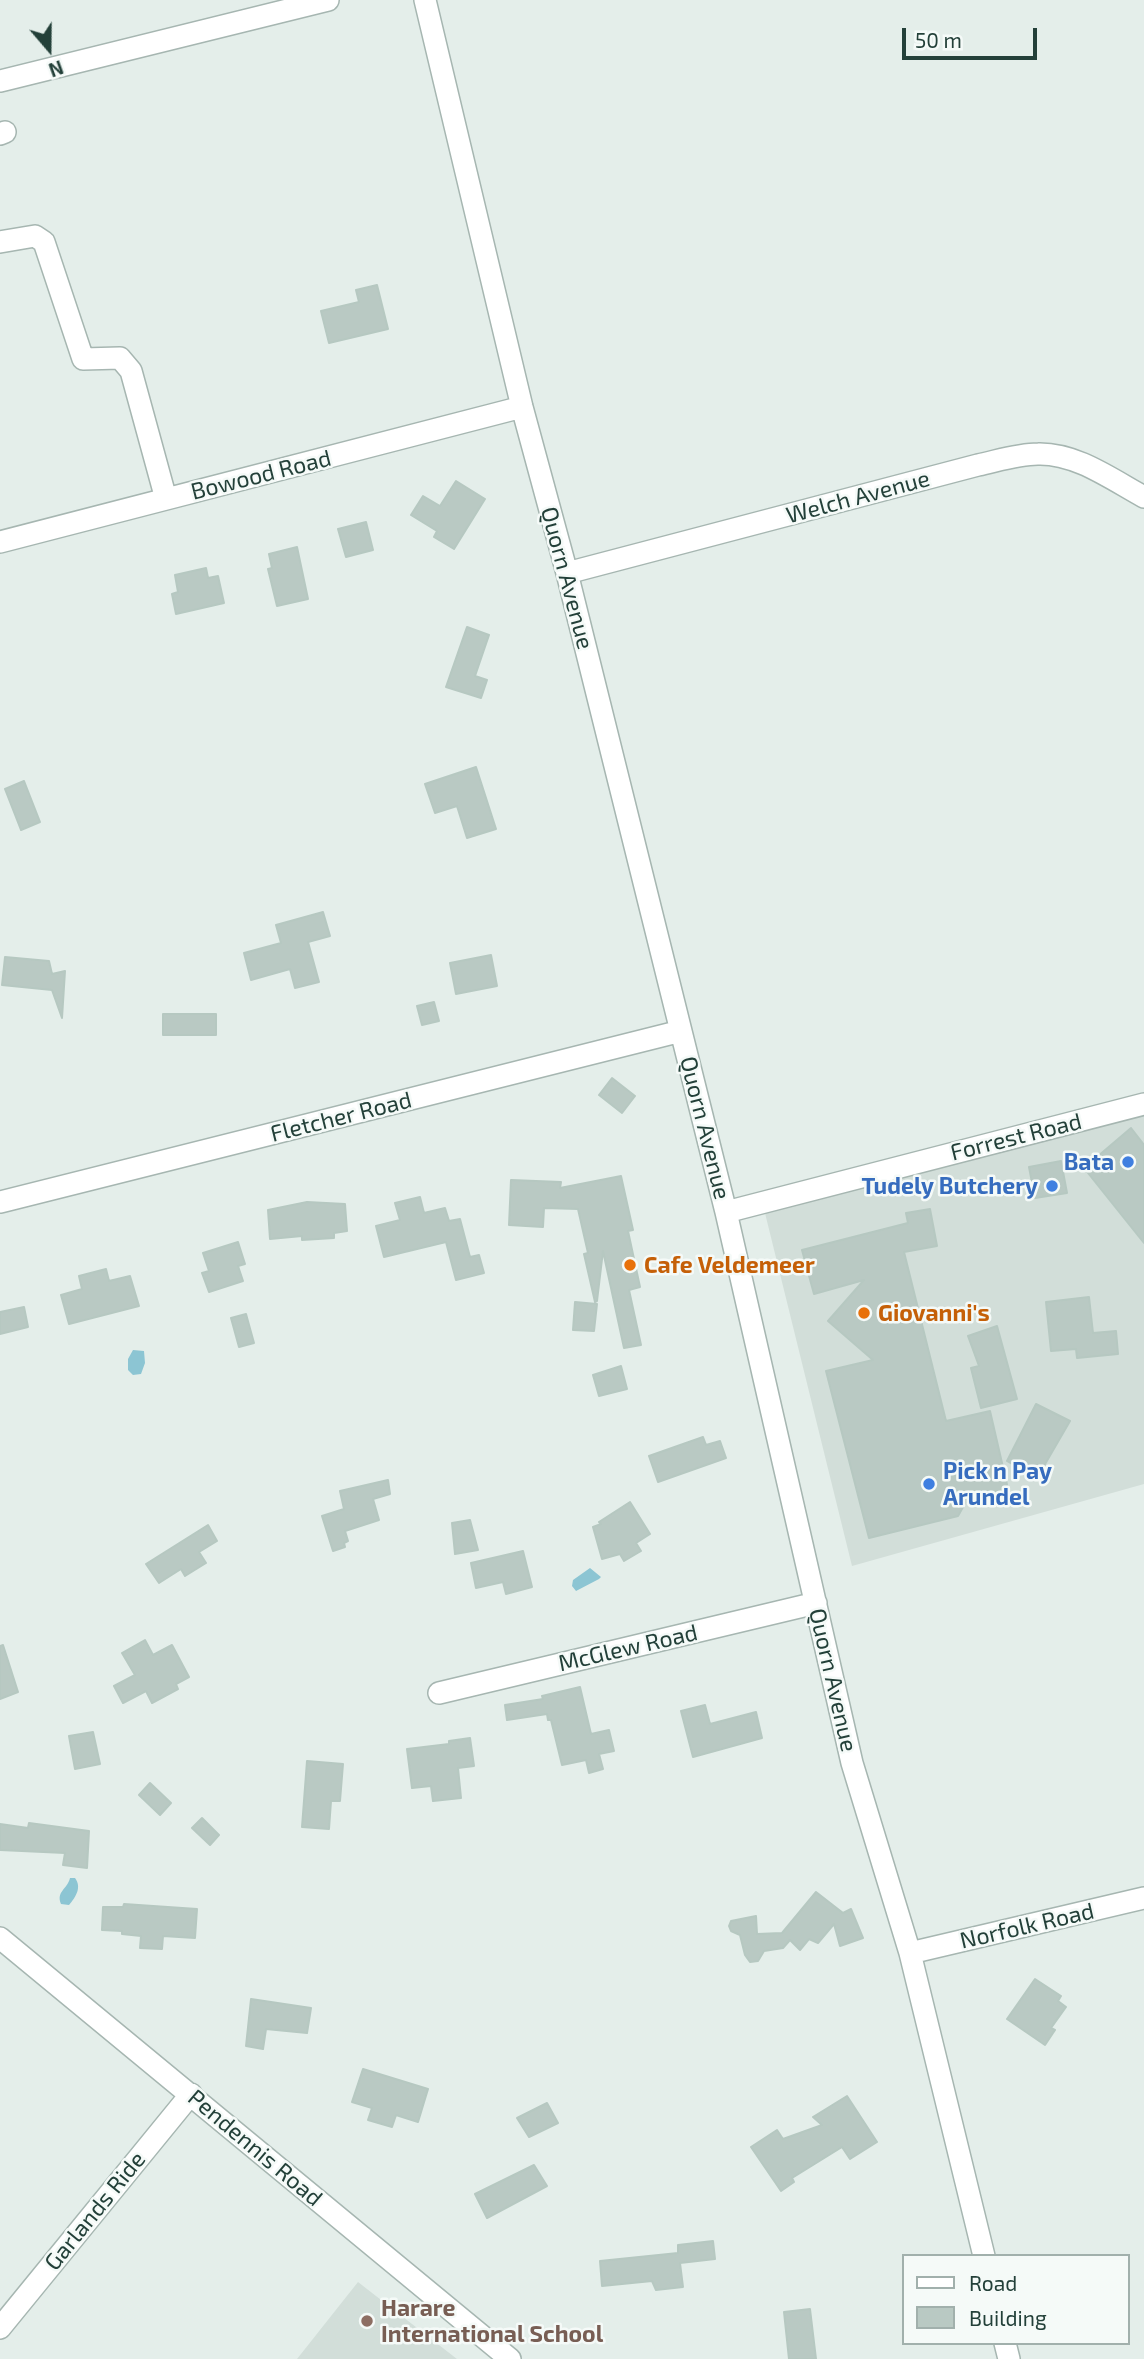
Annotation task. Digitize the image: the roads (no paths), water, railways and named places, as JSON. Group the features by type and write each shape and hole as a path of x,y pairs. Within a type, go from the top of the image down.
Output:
{"street":[{"path":"0,81 328,0"},
{"name":"Quorn Avenue","path":"425,0 522,407 567,573 726,1212 852,1763 909,1953 984,2254"},
{"path":"0,242 35,236 44,242 83,359 120,358 131,371 166,499"},
{"name":"Bowood Road","path":"0,542 522,407"},
{"name":"Welch Avenue","path":"567,573 978,465 1037,454 1062,456 1080,463 1144,497"},
{"name":"Fletcher Road","path":"0,1202 681,1031"},
{"name":"Forrest Road","path":"726,1212 1144,1104"},
{"name":"McGlew Road","path":"439,1693 816,1603"},
{"name":"Norfolk Road","path":"909,1953 1144,1898"},
{"name":"Pendennis Road","path":"0,1938 510,2359"},
{"name":"Garlands Ride","path":"0,2328 191,2094"}],"water":[{"path":"133,1350 144,1351 145,1363 141,1374 133,1375 128,1370 128,1359"},
{"path":"590,1568 601,1577 576,1591 572,1586 573,1580"},
{"path":"70,1878 77,1881 77,1892 69,1905 61,1904 61,1893"}],"place":[{"name":"Bata","path":"1128,1162"},
{"name":"Tudely Butchery","path":"1052,1186"},
{"name":"Cafe Veldemeer","path":"630,1265"},
{"name":"Giovanni's","path":"864,1313"},
{"name":"Pick n Pay Arundel","path":"929,1484"},
{"name":"Harare International School","path":"367,2321"}]}
